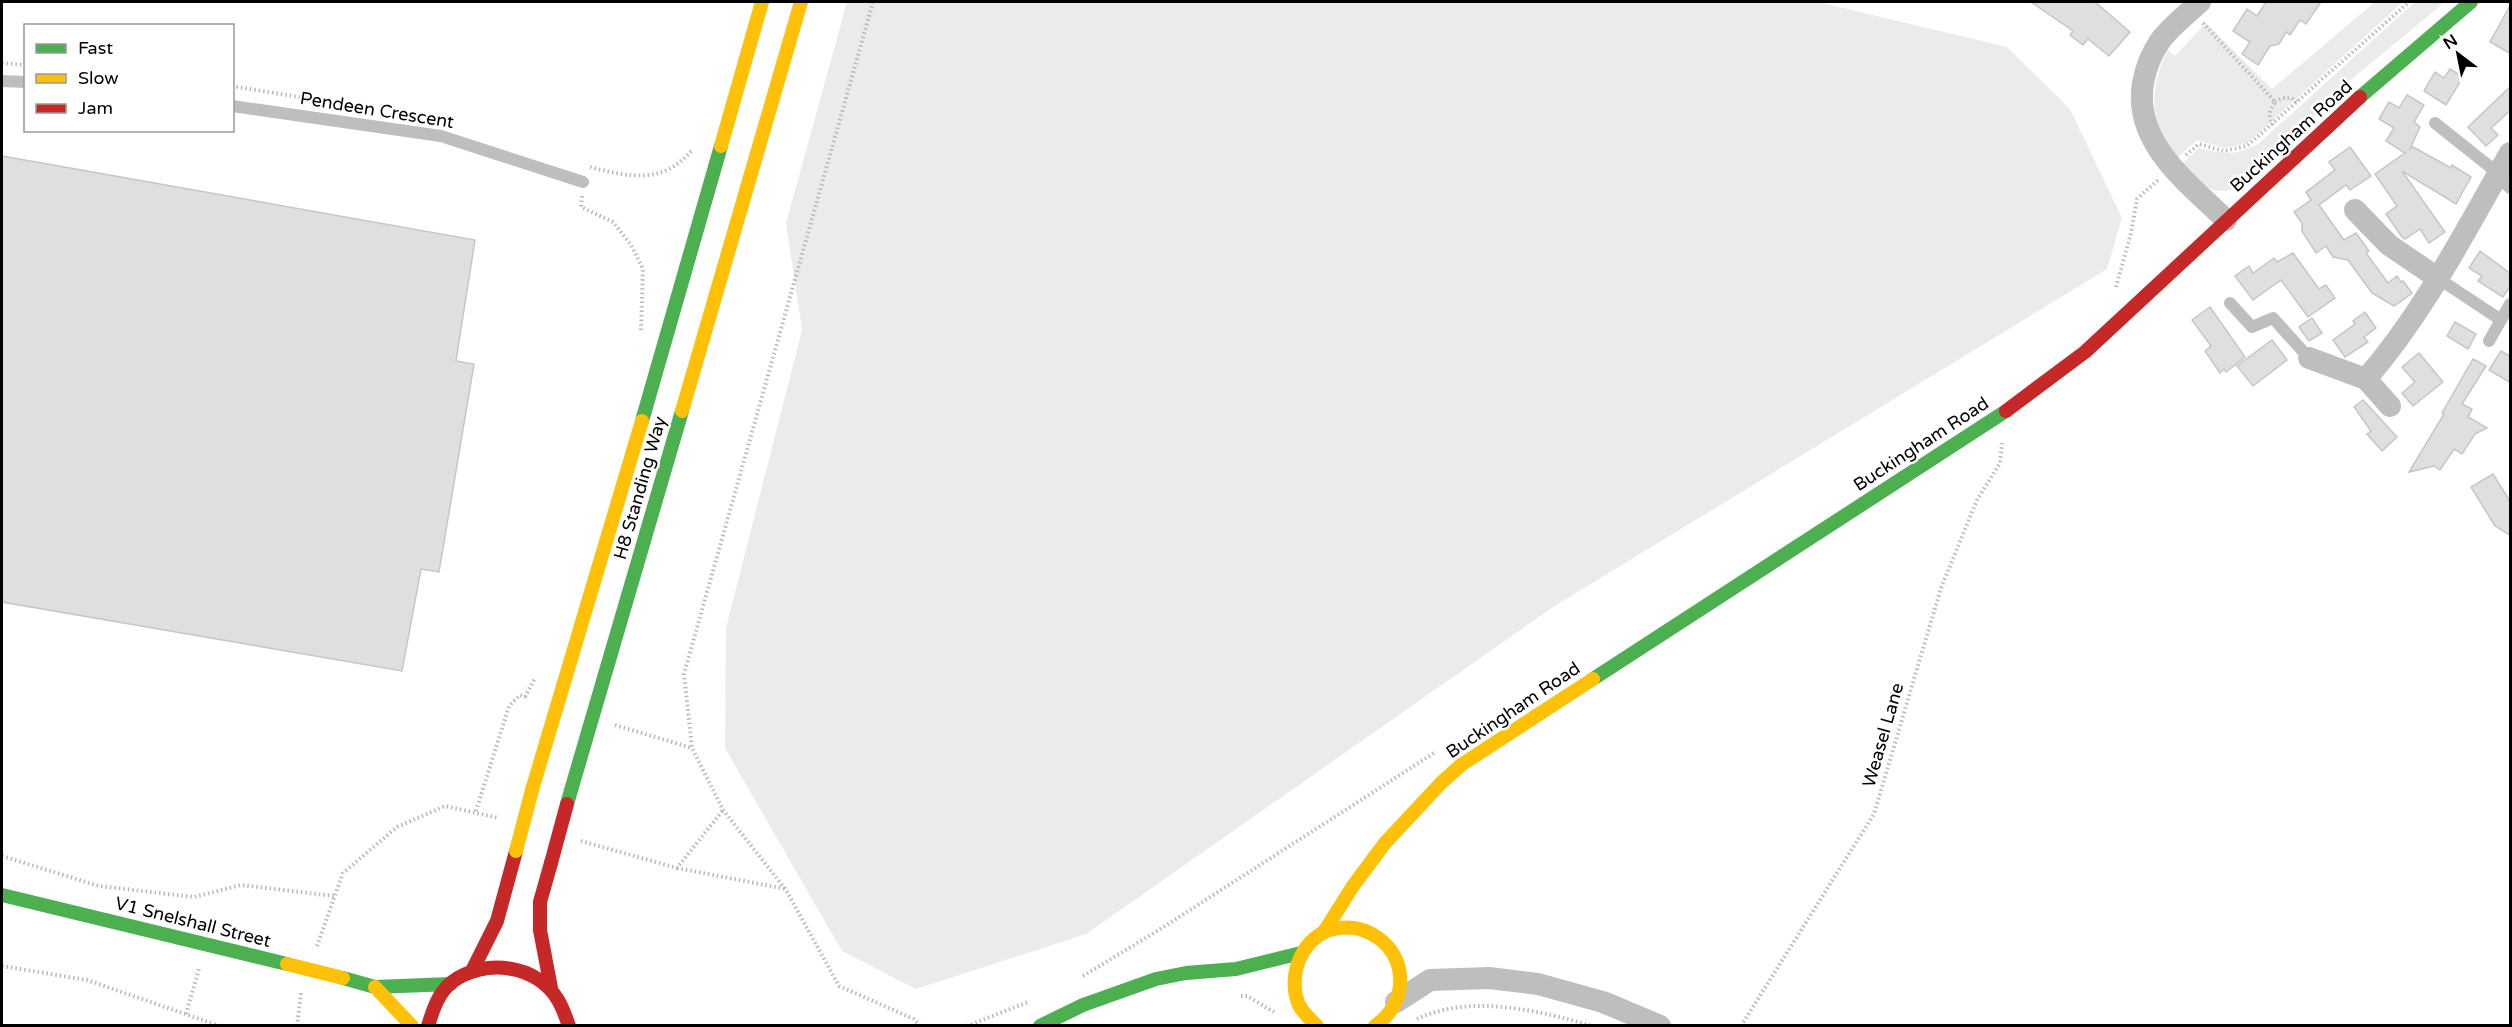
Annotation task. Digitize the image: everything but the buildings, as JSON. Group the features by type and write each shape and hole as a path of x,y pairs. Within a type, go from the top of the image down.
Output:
{"main road":[{"name":"H8 Standing Way","path":"472,971 497,921 555,706 671,324 762,2"},
{"name":"H8 Standing Way","path":"551,988 540,930 540,902 801,2"},
{"name":"Buckingham Road","path":"1301,953 1313,939 1324,932 1360,875 1413,810 1461,765 2020,402 2085,352 2394,66 2471,2"},
{"path":"1360,875 1365,895"},
{"name":"V1 Snelshall Street","path":"2,895 206,943 375,987 451,984"},
{"path":"1369,914 1374,934"},
{"path":"1324,932 1349,927 1374,934 1392,952 1398,963 1400,984 1396,1002 1389,1013 1375,1026"},
{"path":"1041,1026 1083,1005 1156,979 1186,973 1236,969 1301,953"},
{"path":"1301,953 1293,972 1293,984 1298,1003 1317,1026"},
{"path":"428,1026 437,1001 451,984 472,971 493,966 514,967 534,975 551,988 566,1010 582,1026"},
{"path":"1236,969 1257,981"},
{"path":"375,987 412,1026"},
{"path":"1277,992 1298,1003"},
{"path":"566,1010 570,1026"}],"street":[{"path":"2191,10 2161,40 2146,65 2142,92 2145,121 2156,147 2172,168 2226,220"},
{"path":"2366,379 2395,346 2504,181 2511,153"},
{"path":"2355,210 2389,245 2439,279"},
{"path":"2309,358 2366,379 2390,406"},
{"path":"1398,963 1430,980 1489,978 1538,984 1603,1002 1660,1026"},
{"path":"1396,1002 1430,980"}],"lane":[{"path":"2,81 24,82"},
{"name":"Pendeen Crescent","path":"234,106 441,136 582,182"},
{"path":"2435,123 2504,181"},
{"path":"2439,279 2501,320"},
{"path":"2230,303 2252,327 2273,318 2309,358"},
{"path":"2489,341 2511,304"}],"path":[{"path":"873,2 684,674 692,748 723,810 786,890 839,986 914,1019 920,1026"},
{"path":"2191,10 2275,102"},
{"path":"2,63 24,65"},
{"path":"234,86 351,106"},
{"path":"2273,125 2269,118 2270,110 2275,102 2283,98 2292,98 2297,103"},
{"path":"584,166 625,176 658,174 681,164 695,148"},
{"path":"582,182 581,207 613,222 631,245 643,269 641,333"},
{"name":"Weasel Lane","path":"1742,1026 1874,814 1941,588 1977,500 2000,463 2002,442"},
{"path":"525,697 536,676"},
{"path":"476,811 509,706 520,695 555,706"},
{"path":"592,717 692,748"},
{"path":"2,856 99,886 194,897 241,885 334,896"},
{"path":"677,868 786,890"},
{"path":"186,1014 206,943"},
{"path":"2,966 87,980 220,1026"},
{"path":"297,1026 302,990"},
{"path":"1238,995 1247,996 1282,1018"},
{"path":"1412,1022 1431,1012 1450,1007 1475,1007 1514,1009 1592,1026"}],"shaded area":[{"path":"847,2 1818,2 2007,47 2070,109 2122,218 2107,269 1553,607 1086,934 916,989 842,951 725,748 726,628 802,330 786,223"},
{"path":"2375,2 2403,2 2246,144 2224,148 2197,140 2176,159 2161,132 2154,106 2157,79 2168,50 2175,56 2206,23 2272,89"},
{"path":"2415,2 2445,2 2352,79 2241,187 2222,191 2214,190 2201,183 2181,165 2199,148 2229,153 2242,151 2258,144"}],"traffic: fast":[{"path":"2360,97 2471,2"},
{"path":"642,421 721,146"},
{"path":"567,804 682,411"},
{"path":"1593,679 2006,411"},
{"path":"2,895 287,964"},
{"path":"1040,1026 1083,1005 1156,979 1186,973 1236,969 1301,953"},
{"path":"343,978 375,987 451,984"}],"traffic: slow":[{"path":"721,146 762,2"},
{"path":"682,411 801,2"},
{"path":"532,790 642,421"},
{"path":"1324,932 1353,886 1385,843 1441,783 1461,765 1593,679"},
{"path":"516,851 532,790"},
{"path":"1317,1026 1299,1005 1296,993 1296,969 1307,946 1326,931 1339,928 1360,929 1370,933 1387,946 1398,964 1400,983 1395,1004 1375,1026"},
{"path":"287,964 343,978"},
{"path":"375,987 412,1026"}],"traffic: jam":[{"path":"2006,411 2085,352 2360,97"},
{"path":"551,863 567,804"},
{"path":"472,971 497,921 516,851"},
{"path":"551,863 540,902 540,930 551,988"},
{"path":"428,1026 434,1008 447,986 465,974 494,968 509,968 524,972 549,988 558,1000 569,1026"}]}
